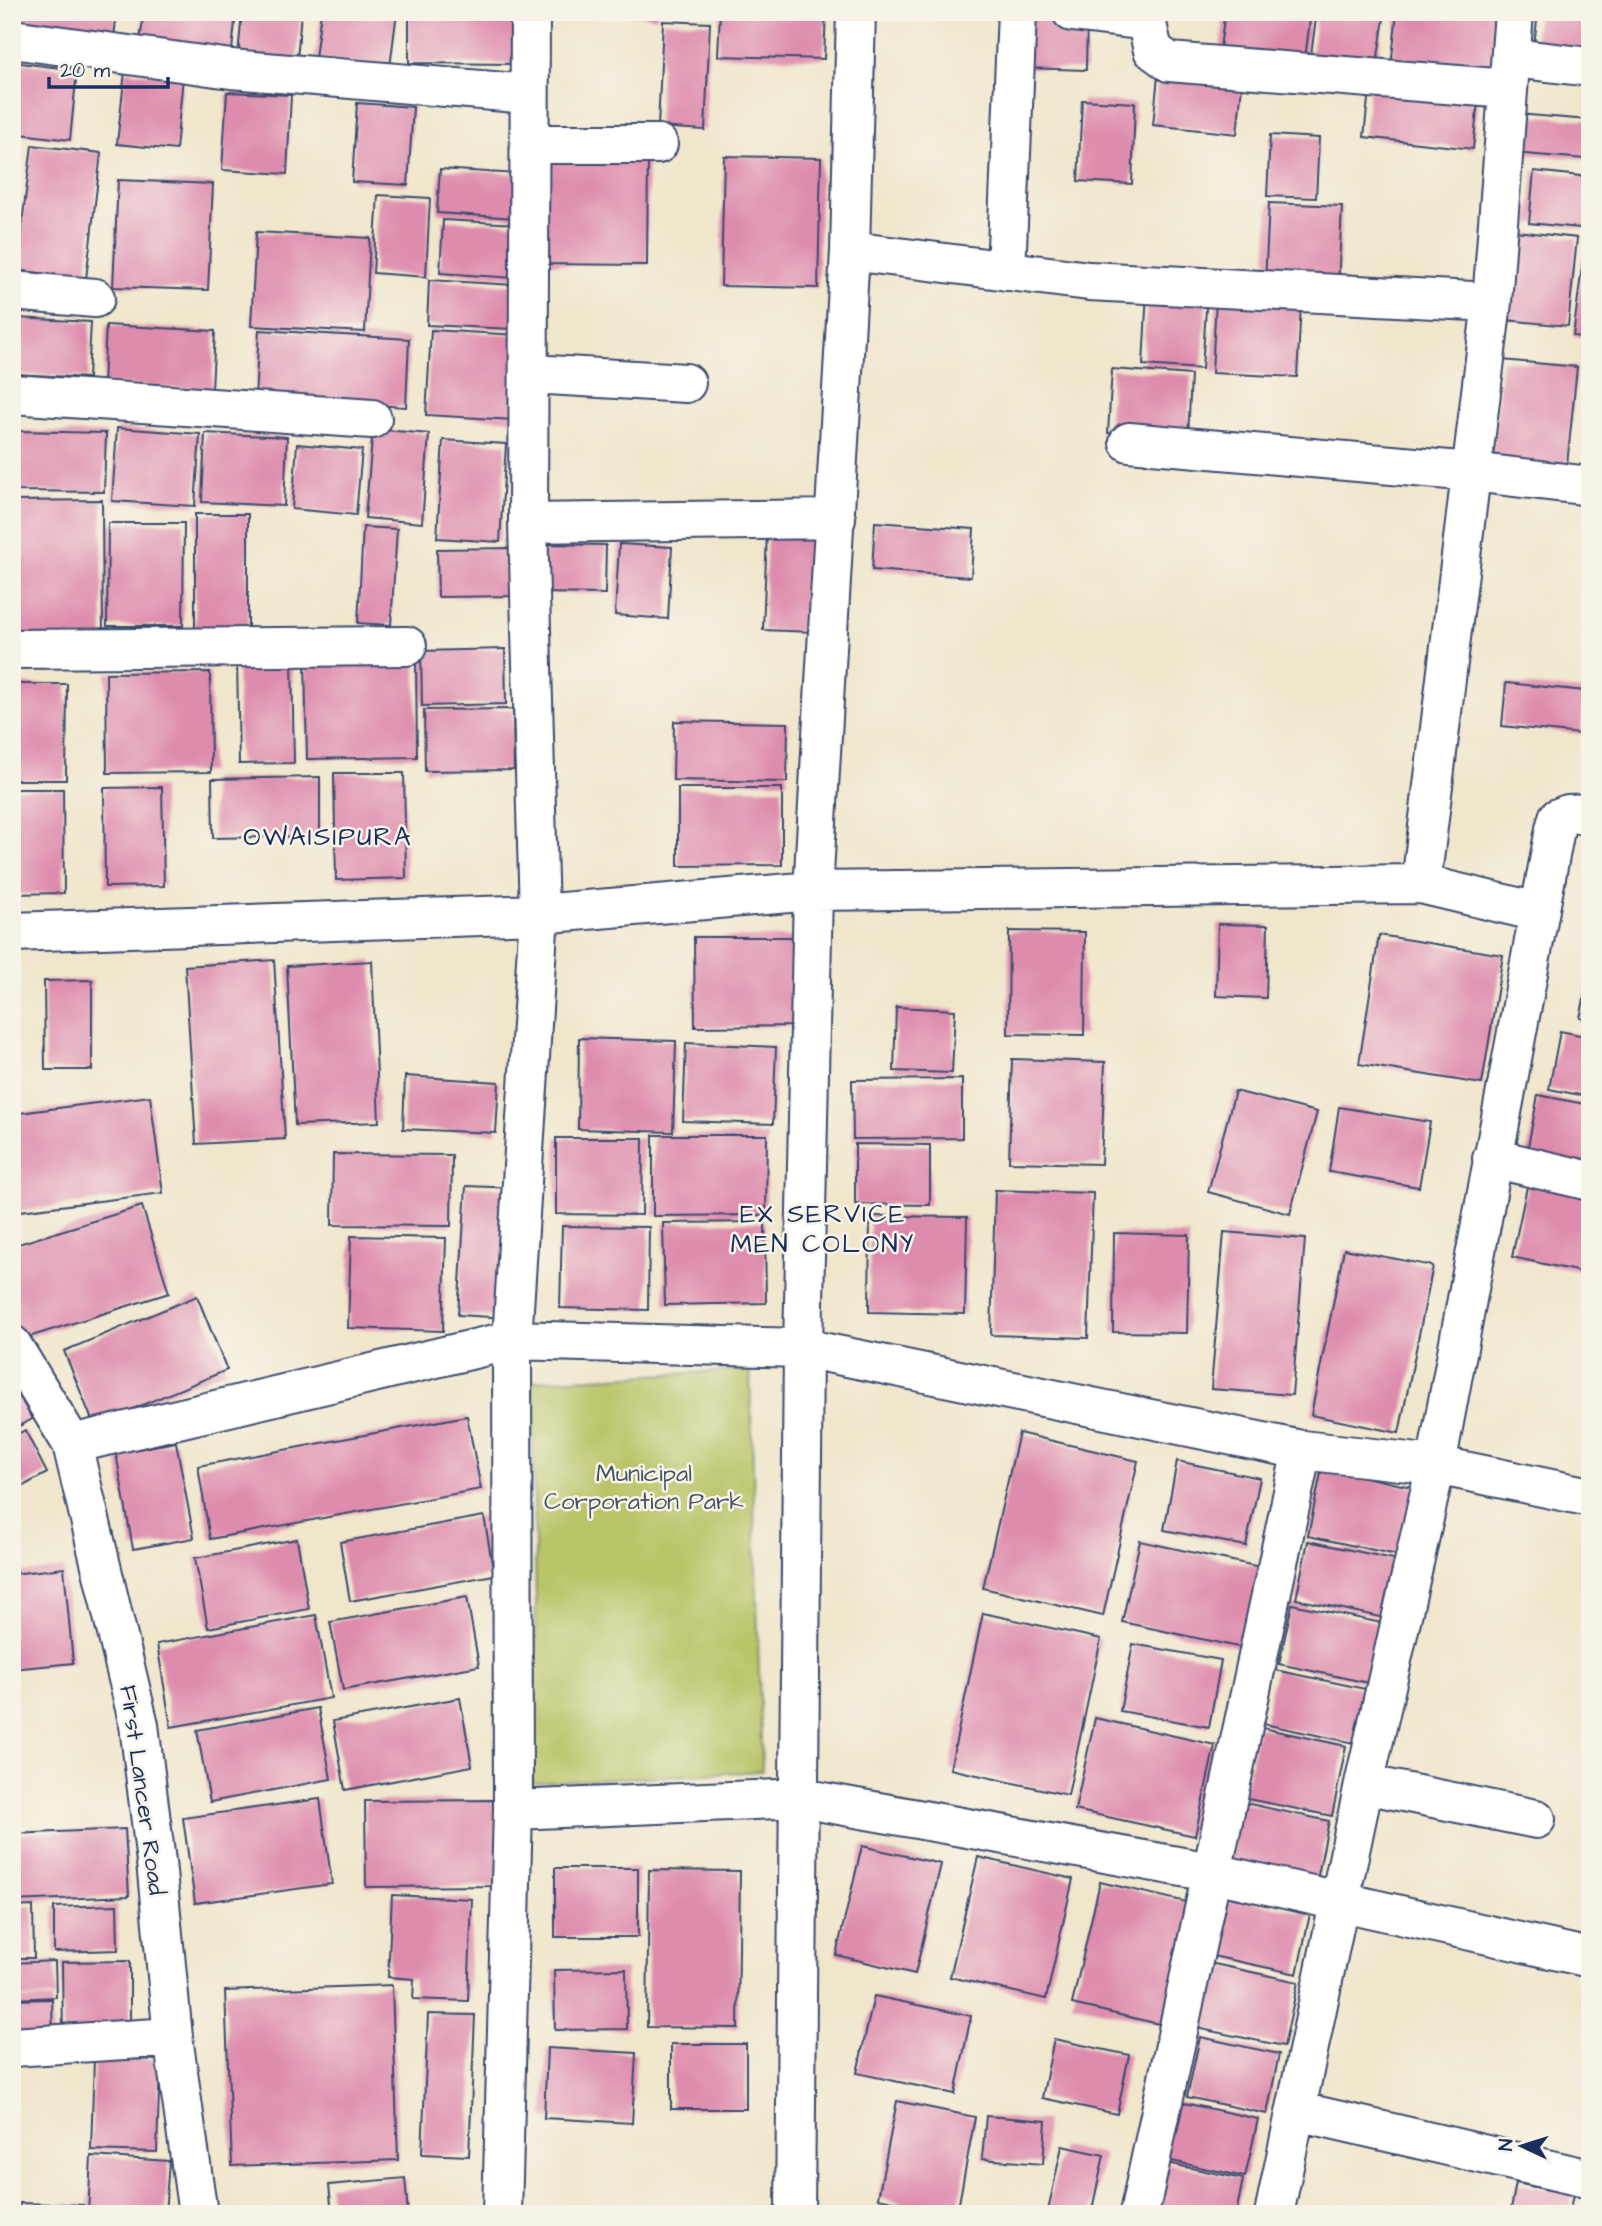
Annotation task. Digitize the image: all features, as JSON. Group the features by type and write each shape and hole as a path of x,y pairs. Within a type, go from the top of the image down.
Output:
{"street":[{"path":"502,2214 513,1810 512,1340 539,914 528,523 531,374 530,12"},
{"path":"795,2214 802,1798 803,1348 813,891 850,251 856,12"},
{"path":"1006,271 1017,12"},
{"path":"1072,12 1139,20 1147,24 1153,50 1168,62 1510,74 1590,66"},
{"path":"1421,884 1492,302 1514,12"},
{"path":"12,39 231,69 529,94"},
{"path":"530,144 658,144"},
{"path":"850,251 1089,281 1492,302"},
{"path":"12,291 95,298"},
{"path":"531,374 686,383"},
{"path":"12,394 372,419"},
{"path":"1129,442 1472,472 1590,486"},
{"path":"528,523 836,519"},
{"path":"12,649 407,646"},
{"path":"1274,2214 1364,1784 1436,1465 1538,912 1558,818 1569,814 1590,813"},
{"path":"12,932 539,914 813,891 1421,884 1538,912"},
{"path":"1492,1158 1590,1181"},
{"path":"72,1444 512,1340 803,1348 1302,1450 1436,1465 1590,1497"},
{"name":"First Lancer Road","path":"12,1345 72,1444 139,1725 173,2037 198,2214"},
{"path":"1139,2214 1302,1450"},
{"path":"1364,1784 1536,1819"},
{"path":"513,1810 802,1798 1210,1872 1590,1958"},
{"path":"12,2048 173,2037"},
{"path":"1297,2110 1590,2179"}],"green space":[{"name":"Municipal Corporation Park","path":"750,1370 762,1771 532,1783 536,1605 532,1381"}],"building":[{"path":"12,12 117,12 114,37 12,27"},
{"path":"144,12 236,12 231,60 139,48"},
{"path":"242,12 301,12 297,61 238,56"},
{"path":"321,12 397,12 390,67 315,58"},
{"path":"409,12 515,12 516,64 409,63"},
{"path":"612,12 658,12 657,18"},
{"path":"720,12 826,12 824,59 718,56"},
{"path":"1225,12 1311,12 1305,59 1220,48"},
{"path":"1317,12 1385,12 1376,70 1310,61"},
{"path":"1397,12 1510,12 1503,80 1391,67"},
{"path":"1538,12 1590,12 1590,59 1533,53"},
{"path":"1027,14 1087,16 1086,70 1025,68"},
{"path":"663,21 710,23 705,130 658,127"},
{"path":"12,62 77,70 70,140 12,133"},
{"path":"1159,66 1243,76 1237,134 1153,125"},
{"path":"125,71 183,77 176,150 117,144"},
{"path":"1370,80 1479,92 1473,149 1364,137"},
{"path":"227,92 291,95 287,174 222,170"},
{"path":"1082,100 1135,103 1132,184 1078,181"},
{"path":"357,103 413,107 408,185 352,182"},
{"path":"1517,114 1588,120 1585,159 1513,153"},
{"path":"1270,135 1319,138 1316,198 1267,196"},
{"path":"32,145 101,153 86,279 16,270"},
{"path":"540,152 648,154 647,265 539,264"},
{"path":"724,156 821,158 818,288 721,286"},
{"path":"440,169 519,174 517,218 437,213"},
{"path":"1534,171 1590,177 1590,229 1529,223"},
{"path":"118,180 213,184 208,290 113,287"},
{"path":"378,195 430,198 426,277 373,273"},
{"path":"1269,203 1342,206 1338,287 1265,283"},
{"path":"443,220 518,224 515,278 440,273"},
{"path":"1515,231 1577,238 1568,326 1506,320"},
{"path":"256,232 370,238 365,332 251,326"},
{"path":"1585,244 1590,245 1590,338 1573,336"},
{"path":"429,280 515,285 513,329 427,325"},
{"path":"1147,291 1207,294 1202,369 1143,365"},
{"path":"1216,299 1301,304 1297,377 1212,373"},
{"path":"17,318 91,322 88,378 14,374"},
{"path":"106,325 215,331 212,390 103,384"},
{"path":"259,330 409,339 406,407 255,398"},
{"path":"431,330 519,335 514,420 426,415"},
{"path":"1502,360 1577,367 1566,475 1491,467"},
{"path":"1112,369 1191,375 1188,438 1108,433"},
{"path":"117,428 200,434 195,506 112,501"},
{"path":"373,429 429,434 422,523 365,518"},
{"path":"18,431 106,433 104,492 17,491"},
{"path":"205,433 287,437 284,506 202,502"},
{"path":"443,440 506,444 500,542 437,538"},
{"path":"297,444 362,450 356,515 292,509"},
{"path":"102,500 103,638 14,638 13,501"},
{"path":"195,514 248,514 248,630 195,629"},
{"path":"875,522 974,529 971,577 872,570"},
{"path":"108,523 184,523 183,626 107,626"},
{"path":"363,527 397,529 391,625 358,623"},
{"path":"767,533 816,535 813,632 763,630"},
{"path":"539,544 606,545 605,594 537,593"},
{"path":"619,544 672,547 668,619 615,615"},
{"path":"514,548 515,596 438,597 437,549"},
{"path":"505,649 506,704 422,706 421,651"},
{"path":"416,658 417,757 307,759 305,660"},
{"path":"292,660 294,763 239,764 237,661"},
{"path":"210,672 211,772 107,773 106,673"},
{"path":"1506,683 1585,691 1581,734 1502,726"},
{"path":"12,684 67,684 66,780 12,780"},
{"path":"513,709 514,770 425,771 424,710"},
{"path":"674,721 788,723 787,782 673,780"},
{"path":"334,773 404,773 406,878 336,880"},
{"path":"320,777 320,836 213,838 212,779"},
{"path":"162,787 164,886 105,887 104,788"},
{"path":"678,788 782,788 782,865 678,866"},
{"path":"12,789 63,789 64,893 12,894"},
{"path":"1218,924 1268,925 1266,998 1216,996"},
{"path":"1009,931 1085,932 1084,1035 1008,1034"},
{"path":"1379,935 1503,955 1482,1084 1359,1064"},
{"path":"694,937 801,937 801,1026 695,1027"},
{"path":"274,960 285,1139 196,1144 185,966"},
{"path":"372,961 379,1122 295,1125 287,966"},
{"path":"1590,976 1590,1020 1580,1018"},
{"path":"92,980 92,1070 45,1070 44,981"},
{"path":"896,1007 955,1010 952,1073 894,1071"},
{"path":"1560,1031 1590,1037 1590,1097 1549,1089"},
{"path":"579,1038 676,1041 673,1132 578,1129"},
{"path":"686,1043 776,1047 773,1124 683,1121"},
{"path":"1012,1059 1105,1062 1101,1164 1009,1162"},
{"path":"405,1076 499,1082 496,1133 403,1129"},
{"path":"962,1079 962,1138 853,1139 852,1080"},
{"path":"1235,1091 1317,1112 1290,1214 1208,1192"},
{"path":"1538,1095 1590,1105 1590,1169 1526,1157"},
{"path":"150,1096 163,1193 12,1212 12,1114"},
{"path":"1339,1107 1430,1122 1419,1187 1329,1172"},
{"path":"653,1135 767,1135 766,1215 653,1216"},
{"path":"556,1138 643,1138 642,1215 556,1214"},
{"path":"855,1144 930,1145 930,1205 855,1204"},
{"path":"333,1154 452,1155 451,1226 332,1225"},
{"path":"1528,1182 1590,1195 1590,1274 1512,1257"},
{"path":"466,1186 515,1188 508,1318 458,1315"},
{"path":"995,1190 1093,1193 1088,1338 991,1335"},
{"path":"142,1206 169,1293 16,1341 12,1328 12,1246"},
{"path":"870,1216 967,1217 965,1314 869,1312"},
{"path":"765,1222 766,1303 665,1305 663,1223"},
{"path":"562,1226 649,1227 648,1310 560,1308"},
{"path":"1224,1232 1305,1239 1292,1395 1211,1389"},
{"path":"1114,1233 1189,1235 1187,1333 1113,1332"},
{"path":"351,1236 446,1238 443,1331 348,1328"},
{"path":"1344,1249 1433,1266 1399,1433 1311,1415"},
{"path":"197,1296 227,1370 94,1425 64,1351"},
{"path":"12,1382 32,1419 12,1430"},
{"path":"467,1416 481,1489 210,1539 198,1466"},
{"path":"25,1430 47,1473 12,1492 12,1437"},
{"path":"1019,1433 1138,1461 1103,1616 983,1588"},
{"path":"176,1442 194,1538 133,1549 116,1453"},
{"path":"1177,1461 1260,1478 1246,1546 1164,1530"},
{"path":"1322,1468 1416,1488 1402,1556 1308,1536"},
{"path":"484,1516 494,1575 350,1601 340,1542"},
{"path":"297,1539 309,1609 208,1628 195,1558"},
{"path":"1140,1541 1260,1567 1243,1648 1122,1622"},
{"path":"1308,1541 1403,1561 1390,1619 1296,1599"},
{"path":"64,1568 73,1663 12,1669 12,1574"},
{"path":"467,1597 479,1666 343,1690 330,1622"},
{"path":"1292,1604 1391,1625 1378,1685 1279,1664"},
{"path":"983,1613 1101,1639 1068,1795 950,1769"},
{"path":"316,1615 331,1698 171,1727 157,1644"},
{"path":"1133,1644 1221,1660 1209,1727 1120,1711"},
{"path":"1275,1670 1375,1691 1364,1745 1264,1724"},
{"path":"460,1698 472,1766 345,1790 333,1721"},
{"path":"318,1708 331,1779 210,1802 197,1730"},
{"path":"1095,1718 1215,1745 1195,1836 1075,1810"},
{"path":"1258,1727 1346,1746 1332,1816 1243,1798"},
{"path":"320,1799 332,1884 195,1903 183,1818"},
{"path":"498,1800 499,1886 366,1887 365,1801"},
{"path":"1240,1802 1329,1821 1316,1885 1227,1867"},
{"path":"125,1829 129,1896 12,1901 12,1834"},
{"path":"862,1846 941,1864 915,1974 836,1955"},
{"path":"978,1857 1073,1879 1046,1999 950,1977"},
{"path":"555,1868 638,1868 638,1937 555,1937"},
{"path":"649,1870 740,1871 738,2028 647,2027"},
{"path":"1100,1882 1195,1904 1168,2026 1072,2004"},
{"path":"1216,1894 1310,1914 1297,1974 1203,1954"},
{"path":"392,1895 472,1899 468,2001 413,1999 414,1979 388,1977"},
{"path":"117,1905 118,1950 54,1952 54,1907"},
{"path":"33,1906 34,1958 12,1958 12,1907"},
{"path":"55,1961 56,1997 12,1999 12,1963"},
{"path":"130,1961 130,2037 63,2038 62,1962"},
{"path":"1205,1962 1298,1982 1284,2046 1191,2027"},
{"path":"626,1969 627,2029 555,2030 554,1970"},
{"path":"392,1985 398,2160 232,2166 225,1991"},
{"path":"874,1996 971,2016 955,2094 857,2073"},
{"path":"52,1999 53,2042 12,2042 12,2000"},
{"path":"428,2014 475,2015 469,2156 422,2154"},
{"path":"1200,2037 1279,2054 1267,2114 1187,2097"},
{"path":"1054,2039 1129,2055 1117,2114 1042,2098"},
{"path":"671,2044 746,2044 746,2109 671,2109"},
{"path":"547,2048 636,2053 632,2123 544,2118"},
{"path":"94,2058 160,2060 157,2152 91,2150"},
{"path":"897,2101 975,2117 957,2214 878,2198"},
{"path":"1175,2101 1258,2119 1245,2177 1163,2159"},
{"path":"986,2116 1046,2121 1043,2164 982,2159"},
{"path":"1062,2146 1104,2155 1091,2214 1048,2211"},
{"path":"91,2156 169,2161 165,2214 88,2214"},
{"path":"1167,2163 1243,2179 1236,2214 1156,2212"},
{"path":"405,2178 408,2214 332,2214 329,2185"},
{"path":"1516,2183 1573,2195 1569,2214 1510,2214"},
{"path":"20,2203 83,2205 82,2214 19,2214"}],"district":[{"name":"OWAISIPURA","path":"328,836"},
{"name":"EX SERVICE MEN COLONY","path":"823,1228"}]}
